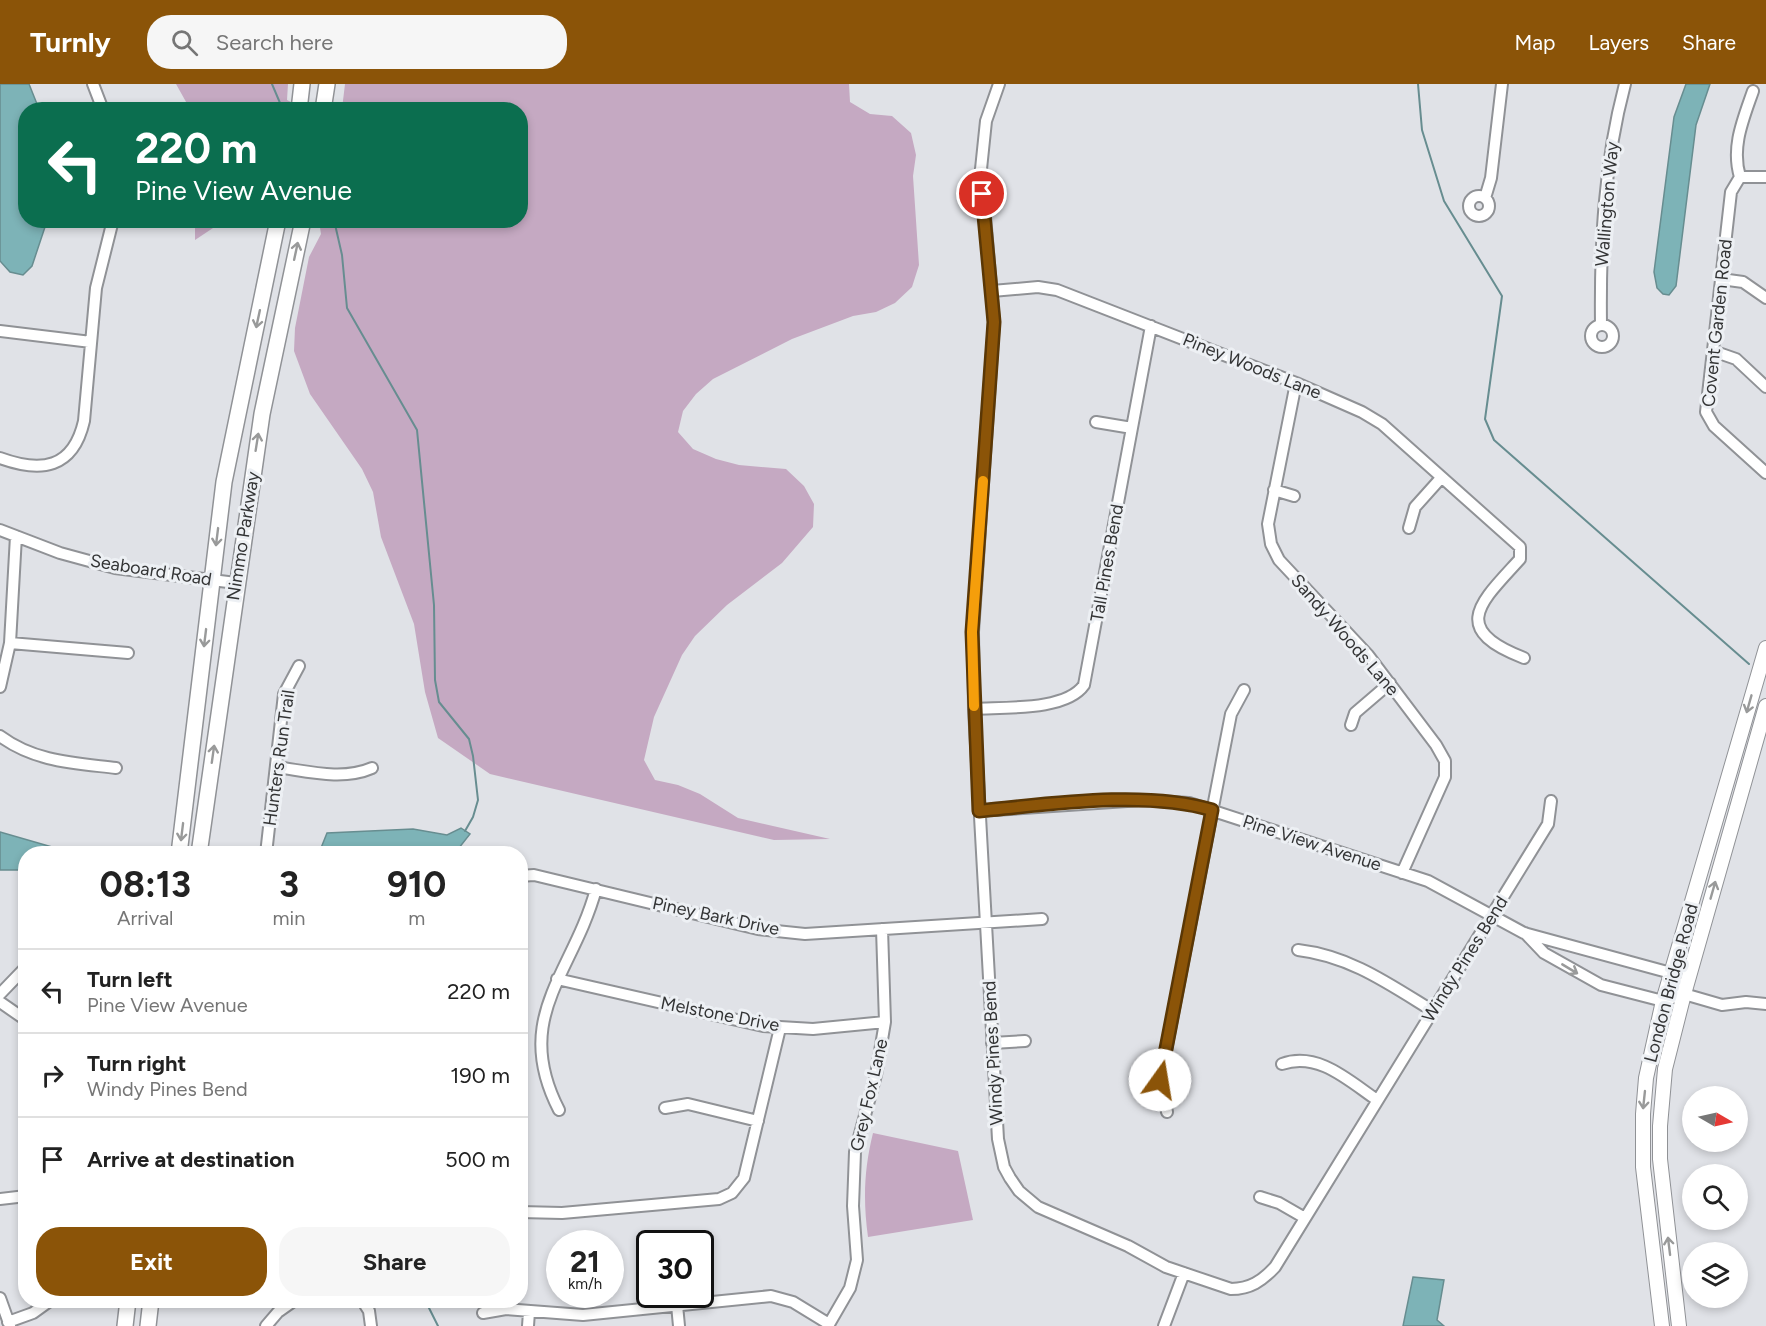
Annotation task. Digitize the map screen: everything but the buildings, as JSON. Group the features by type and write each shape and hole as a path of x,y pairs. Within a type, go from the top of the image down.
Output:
{"highway":[{"path":"300,102 302,84"},
{"path":"324,102 327,84"},
{"name":"Nimmo Parkway","path":"180,846 224,482 276,228"},
{"name":"Nimmo Parkway","path":"200,846 262,414 301,228"},
{"path":"124,1326 127,1308"},
{"path":"148,1326 150,1308"}],"main road":[{"name":"London Bridge Road","path":"1662,1326 1644,1185 1642,1143 1646,1078 1663,1001 1766,648"},
{"name":"London Bridge Road","path":"1679,1326 1660,1159 1660,1126 1665,1069 1766,706"}],"street":[{"path":"93,84 101,102"},
{"name":"Windy Pines Bend","path":"999,84 986,121 981,169 994,339 972,632 979,811 1000,1153 1004,1167 1018,1191 1049,1214 1128,1246 1156,1263 1231,1289 1252,1286 1275,1267 1492,916 1548,824 1551,801"},
{"path":"1485,198 1491,178 1502,84"},
{"name":"Wallington Way","path":"1601,325 1603,212 1613,133 1625,84"},
{"path":"1753,91 1739,134 1735,161 1740,177 1766,177"},
{"name":"Covent Garden Road","path":"1740,177 1731,192 1706,412 1714,426 1766,473"},
{"path":"0,458 18,465 40,467 58,461 73,449 84,421 101,262 112,228"},
{"path":"1721,279 1743,282 1766,298"},
{"name":"Piney Woods Lane","path":"992,291 1049,288 1345,403 1382,424 1520,547 1522,554 1484,599 1478,613 1479,623 1492,644 1524,658"},
{"name":"Tall Pines Bend","path":"974,710 1056,703 1073,697 1084,685 1151,326"},
{"path":"0,331 91,342"},
{"path":"1713,351 1736,359 1766,387"},
{"name":"Sandy Woods Lane","path":"1296,383 1268,524 1275,554 1345,628 1390,683 1442,753 1446,769 1443,784 1402,873"},
{"path":"1096,422 1132,428"},
{"path":"1409,528 1415,507 1441,478"},
{"path":"1274,490 1294,496"},
{"name":"Seaboard Road","path":"0,530 66,555 115,568 236,583"},
{"path":"0,687 10,643 16,536"},
{"path":"10,643 128,653"},
{"name":"Hunters Run Trail","path":"267,846 284,694 299,666"},
{"path":"1351,725 1355,713 1390,683"},
{"path":"1167,1112 1160,1080 1231,714 1244,690"},
{"path":"0,736 23,751 41,758 116,768"},
{"path":"276,767 342,775 372,768"},
{"name":"Pine View Avenue","path":"979,811 1142,800 1189,803 1446,889 1524,933 1671,973"},
{"name":"Piney Bark Drive","path":"528,875 770,930 805,934 1042,920"},
{"path":"559,1110 545,1074 541,1042 546,1005 557,979 580,938 596,889"},
{"name":"Grey Fox Lane","path":"828,1325 844,1302 855,1274 858,1251 853,1206 855,1152 876,1074 885,1022 882,929"},
{"name":"Pine View Avenue","path":"1524,933 1544,953 1587,980 1663,1001"},
{"path":"1298,950 1337,957 1354,964 1433,1011"},
{"path":"1671,973 1684,994"},
{"path":"0,994 18,975"},
{"name":"Melstone Drive","path":"557,979 763,1026 841,1027 885,1022"},
{"path":"1663,1001 1684,994 1722,1005 1746,1002 1766,1004"},
{"path":"0,1002 18,1014"},
{"path":"528,1212 562,1213 725,1197 742,1182 780,1028"},
{"path":"992,1043 1025,1041"},
{"path":"1282,1064 1295,1060 1315,1061 1377,1100"},
{"path":"665,1108 688,1104 758,1121"},
{"path":"0,1199 18,1197"},
{"path":"1260,1197 1279,1203 1305,1218"},
{"path":"1164,1326 1184,1273"},
{"path":"714,1301 771,1296 793,1302 828,1325"},
{"path":"0,1298 9,1324 40,1308"},
{"path":"266,1326 284,1308"},
{"path":"367,1308 371,1326"},
{"path":"483,1313 496,1309 583,1315 649,1308"},
{"path":"677,1308 679,1326"},
{"path":"528,1326 529,1312"}],"shaded area":[{"path":"176,84 288,84 287,100 291,102 186,102"},
{"path":"345,84 849,84 850,102 870,114 892,116 911,133 916,155 913,176 919,265 912,287 895,303 876,312 853,316 792,339 713,379 696,394 683,411 678,432 693,449 716,459 739,465 786,469 804,486 814,504 813,527 782,563 727,605 695,636 682,655 654,717 644,760 655,780 678,785 700,794 738,818 830,839 774,840 490,774 438,738 425,692 414,624 381,537 373,492 362,469 310,394 294,351 295,328 309,257 321,234 320,228 528,228 528,102 343,102"},
{"path":"195,228 213,228 195,240"},
{"path":"873,1133 958,1151 973,1220 868,1237 865,1185"}],"water":[{"path":"0,84 29,84 36,102 18,102 18,228 45,228 32,266 23,275 10,272 0,261"},
{"path":"1686,84 1710,84 1696,125 1676,286 1669,295 1663,294 1657,288 1654,272 1674,117"},
{"path":"461,828 470,834 461,846 322,846 327,833 413,829 447,835"},
{"path":"0,832 49,846 18,846 18,870 0,870"},
{"path":"1413,1277 1444,1280 1437,1320 1444,1326 1403,1326"}],"waterway":[{"path":"272,84 280,102"},
{"path":"1418,84 1422,130 1444,201 1502,296 1485,419 1494,440 1749,664"},
{"path":"336,228 342,255 347,308 417,430 434,605 435,680 439,702 469,739 473,756 478,800 473,817 465,831"},
{"path":"429,1308 438,1326"}],"slow traffic":[{"path":"974,706 972,632 983,481"}],"route":[{"path":"982,194 994,308 994,339 972,632 979,811 1142,800 1189,803 1212,810 1160,1080"}]}
